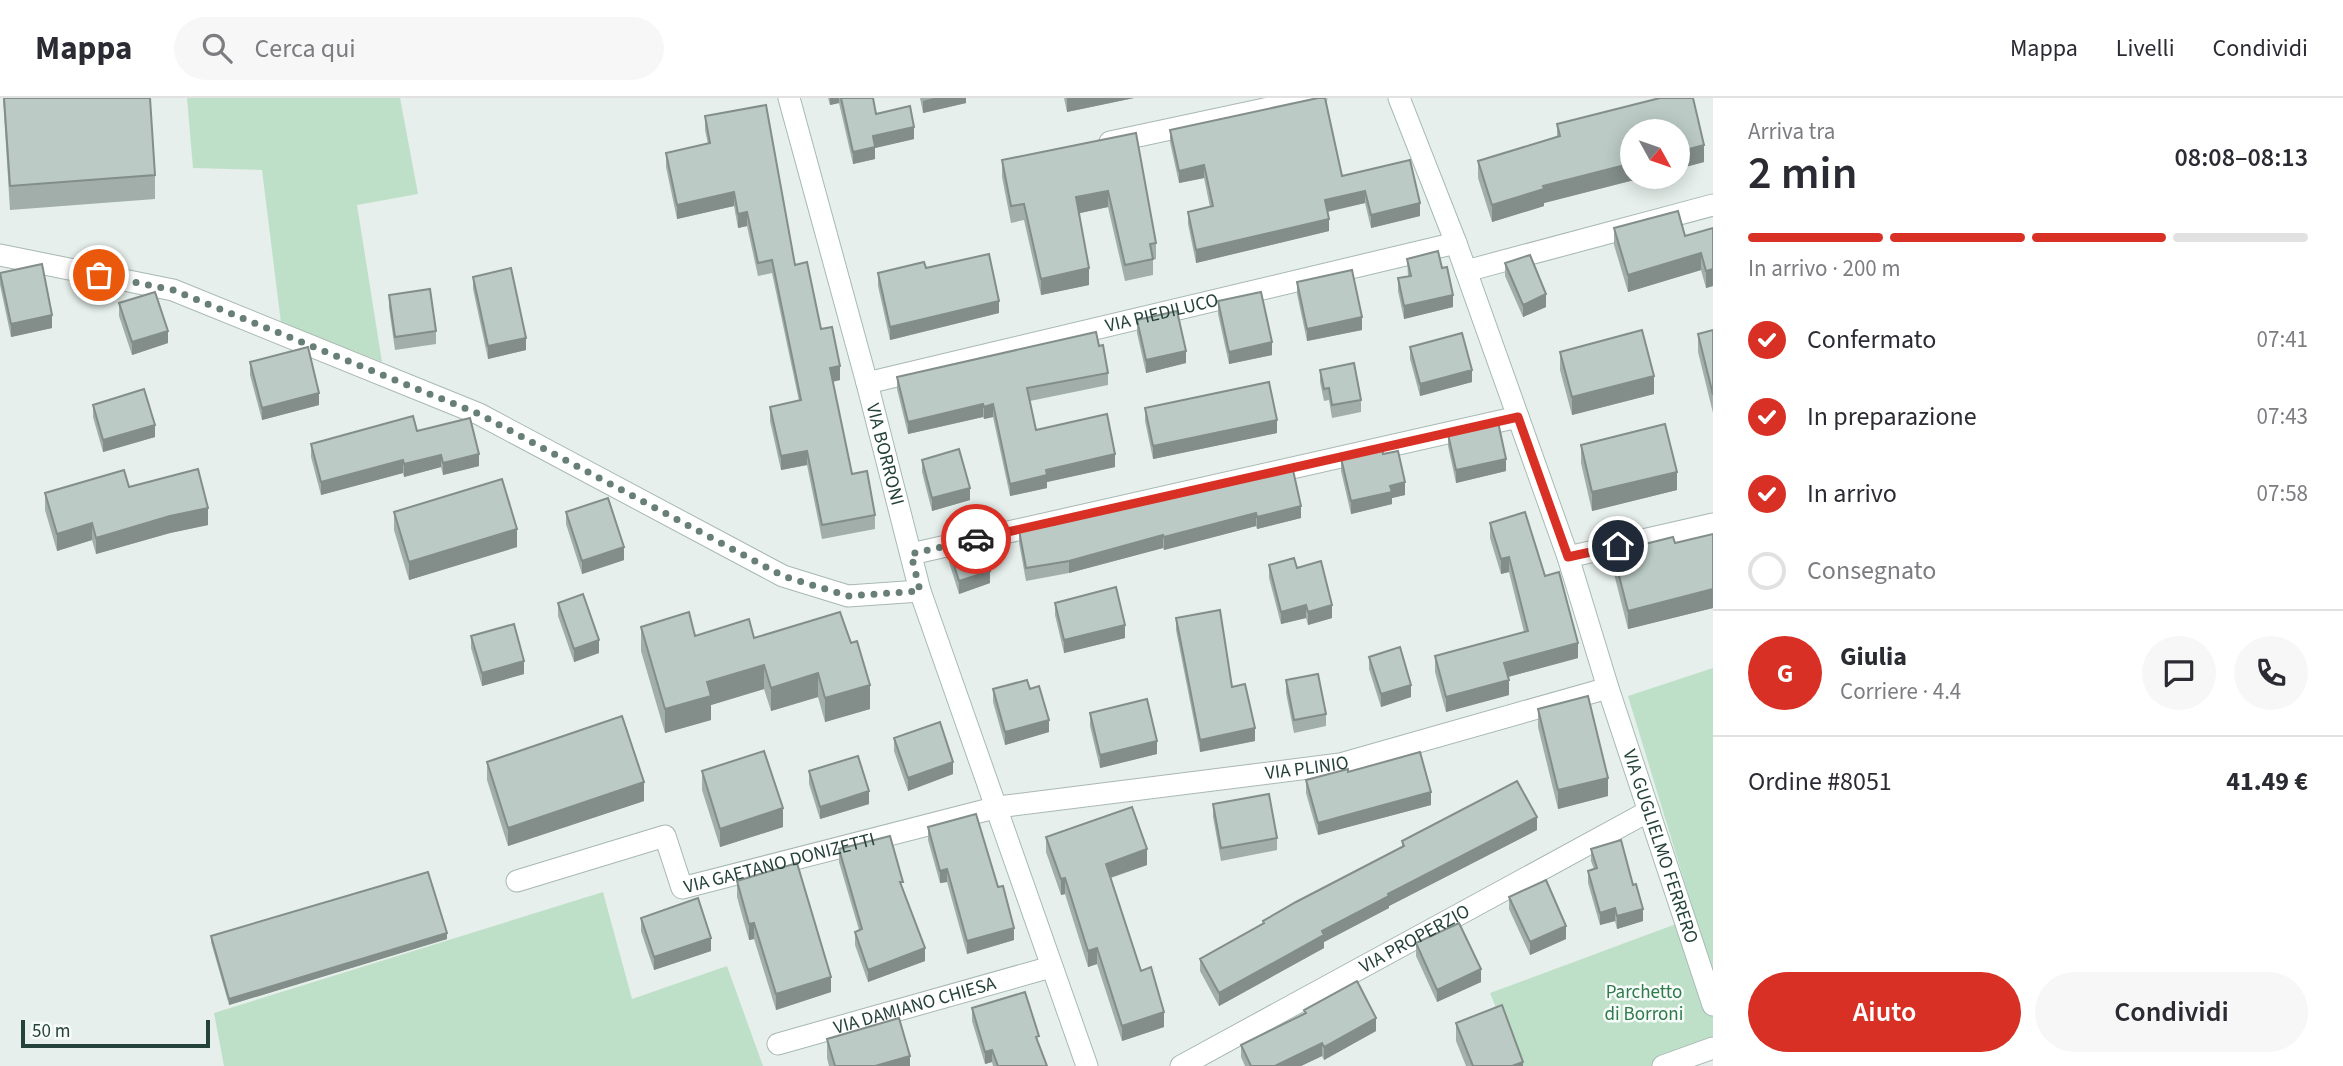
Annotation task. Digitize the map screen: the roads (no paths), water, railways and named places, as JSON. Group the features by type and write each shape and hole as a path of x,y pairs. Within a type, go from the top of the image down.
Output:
{"street":[{"name":"VIA BORRONI","path":"789,98 867,383 920,591 998,807"},
{"path":"1085,147 1316,98"},
{"name":"VIA GUGLIELMO FERRERO","path":"1399,98 1456,243 1568,557 1608,688 1713,1004"},
{"path":"1466,271 1713,205"},
{"name":"VIA PIEDILUCO","path":"867,383 1456,243"},
{"path":"0,255 173,290 466,409 783,576 848,596 920,591"},
{"path":"911,554 1518,417"},
{"path":"1568,557 1713,524"},
{"name":"VIA PLINIO","path":"998,807 1340,764 1608,688"},
{"path":"998,807 1087,1066"},
{"name":"VIA GAETANO DONIZETTI","path":"517,881 665,836 682,888 998,807"},
{"name":"VIA PROPERZIO","path":"1181,1066 1649,811"},
{"name":"VIA DAMIANO CHIESA","path":"778,1044 1051,967"},
{"path":"1663,1066 1713,1048"}],"park label":[{"name":"Parchetto di Borroni","path":"1644,1003"}]}
